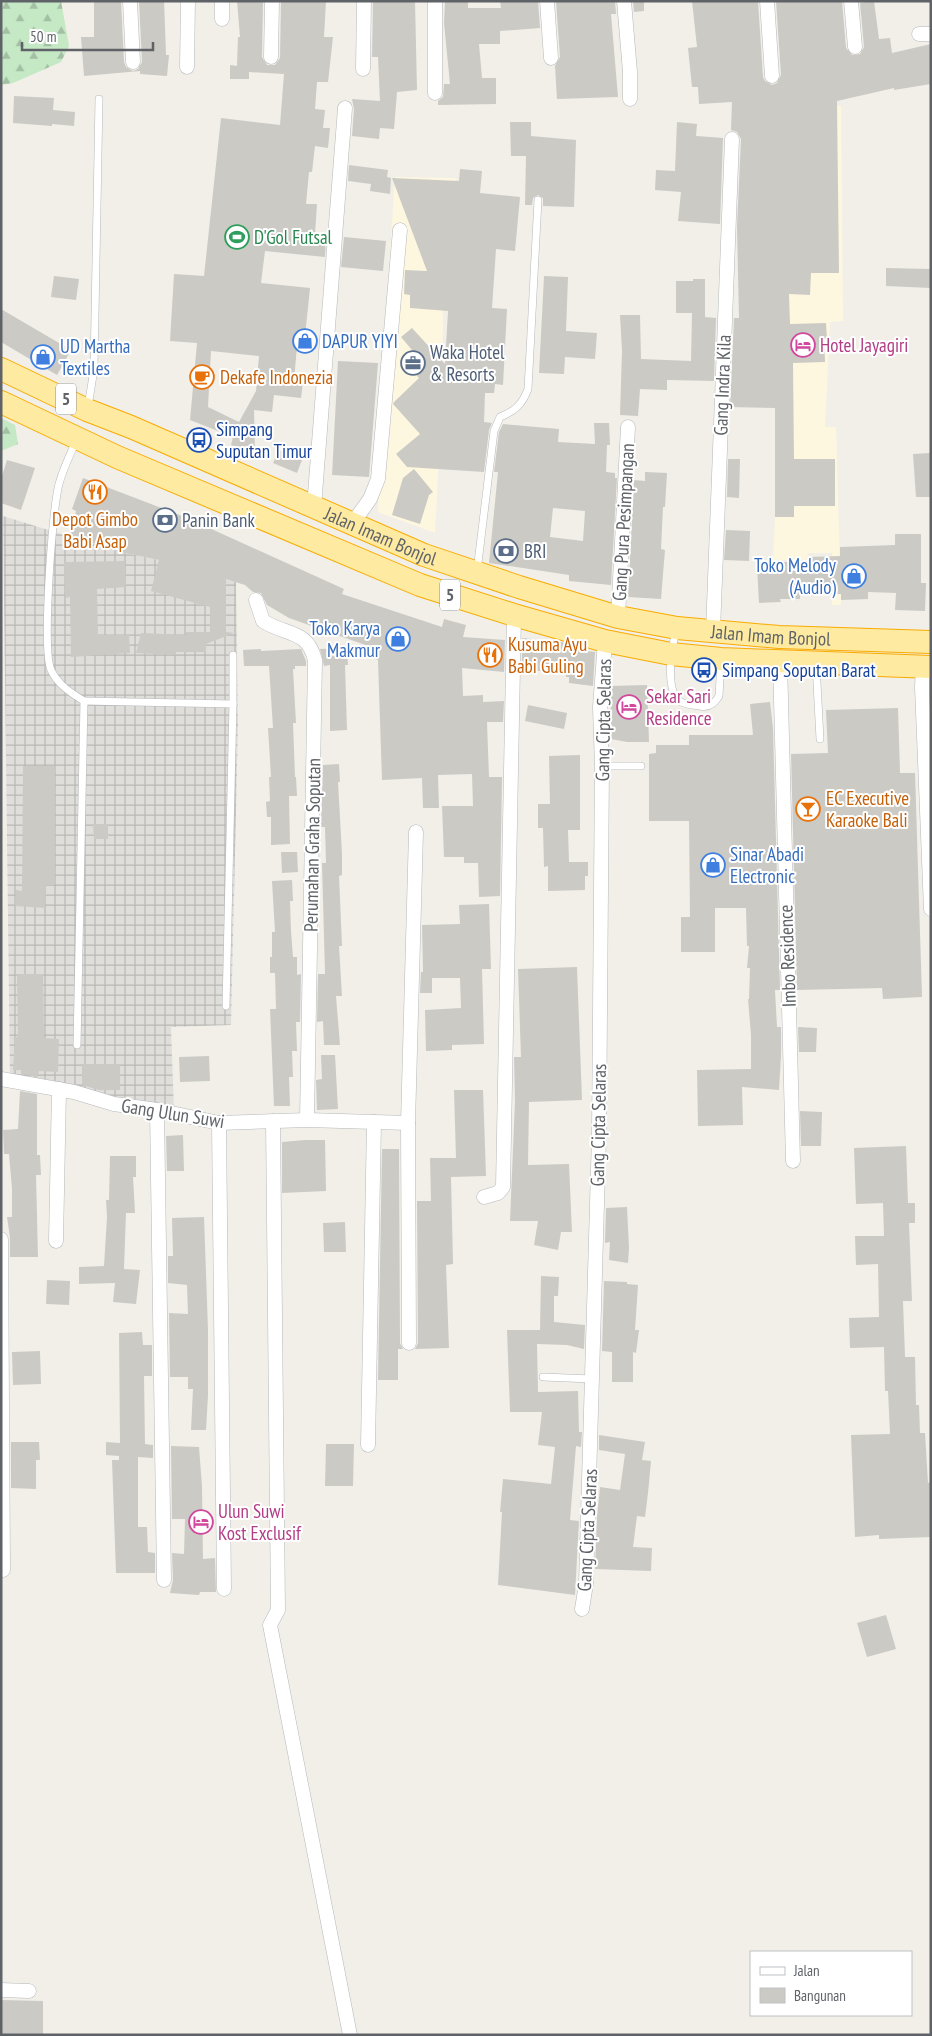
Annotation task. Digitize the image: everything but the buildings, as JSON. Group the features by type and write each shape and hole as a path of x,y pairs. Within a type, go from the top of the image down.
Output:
{"highway":[{"name":"Jalan Imam Bonjol","path":"1,369 87,410 131,427 424,555 618,618 677,628 779,637 931,642"},
{"name":"Jalan Imam Bonjol","path":"1,402 77,439 307,539 420,585 514,615 605,641 671,654 721,659 927,667"}],"street":[{"path":"130,1 133,62"},
{"path":"187,67 188,1"},
{"path":"222,1 222,19"},
{"path":"271,57 272,1"},
{"path":"363,69 364,1"},
{"path":"435,93 436,1"},
{"path":"547,1 551,58"},
{"path":"624,1 630,72 630,99"},
{"path":"767,1 772,76"},
{"path":"850,1 856,47"},
{"path":"314,507 345,108"},
{"name":"Gang Indra Kila","path":"713,631 732,139"},
{"path":"352,524 370,499 378,480 400,230"},
{"name":"Gang Pura Pesimpangan","path":"618,618 628,427"},
{"name":"Perumahan Graha Soputan","path":"256,600 263,621 304,639 311,647 315,660 307,1120"},
{"path":"484,1197 498,1193 503,1187 514,615"},
{"name":"Gang Cipta Selaras","path":"582,1609 586,1584 599,1135 602,766 600,707 605,641"},
{"name":"Imbo Residence","path":"780,661 793,1161"},
{"path":"927,667 922,687 931,910"},
{"path":"409,1343 408,1123 416,832"},
{"name":"Gang Ulun Suwi","path":"1,1079 59,1089 114,1104 157,1110 218,1123 307,1120 408,1123"},
{"path":"56,1241 59,1089"},
{"path":"157,1110 164,1580"},
{"path":"273,1121 278,1610 270,1625 350,2035"},
{"path":"368,1445 374,1122"},
{"path":"218,1123 224,1589"},
{"path":"1,1239 3,1570"},
{"path":"1,1990 29,1991"}],"lane":[{"path":"87,410 94,369 100,99"},
{"path":"477,573 494,431 500,417 513,412 524,400 528,389 538,200"},
{"path":"77,439 59,485 53,531 47,622 51,670 65,689 84,701 233,704"},
{"path":"677,628 671,654 672,687 677,700 682,703 704,707 713,703 719,696 721,659"},
{"path":"226,1006 233,655"},
{"path":"816,662 820,739"},
{"path":"77,1045 84,701"},
{"path":"602,766 641,766"},
{"path":"543,1377 592,1379"}],"shaded area":[{"name":"Hotel Jayagiri","path":"803,106 841,106 843,321 830,322 825,427 836,427 841,605 832,605 832,553 808,553 806,560 773,560 775,517 775,368"},
{"name":"Waka Hotel & Resorts","path":"395,177 456,178 443,305 442,398 435,533 378,512 385,329"},
{"path":"3,516 120,552 173,563 236,582 238,724 231,1025 171,1027 174,1113 10,1078"}],"green space":[{"path":"1,1 61,1 69,46 61,62 13,83 1,85"},
{"path":"1,418 15,425 18,444 1,451"}],"place":[{"name":"D'Gol Futsal","path":"237,237"},
{"name":"DAPUR YIYI","path":"305,341"},
{"name":"Hotel Jayagiri","path":"803,345"},
{"name":"UD Martha Textiles","path":"43,357"},
{"name":"Waka Hotel & Resorts","path":"413,363"},
{"name":"Dekafe Indonezia","path":"202,377"},
{"name":"Simpang Suputan Timur","path":"199,440"},
{"name":"Depot Gimbo Babi Asap","path":"95,492"},
{"name":"Panin Bank","path":"165,520"},
{"name":"BRI","path":"506,551"},
{"name":"Toko Melody (Audio)","path":"854,576"},
{"name":"Toko Karya Makmur","path":"398,639"},
{"name":"Kusuma Ayu Babi Guling","path":"490,655"},
{"name":"Simpang Soputan Barat","path":"704,670"},
{"name":"Sekar Sari Residence","path":"629,707"},
{"name":"EC Executive Karaoke Bali","path":"808,809"},
{"name":"Sinar Abadi Electronic","path":"713,865"},
{"name":"Ulun Suwi Kost Exclusif","path":"201,1522"}]}
